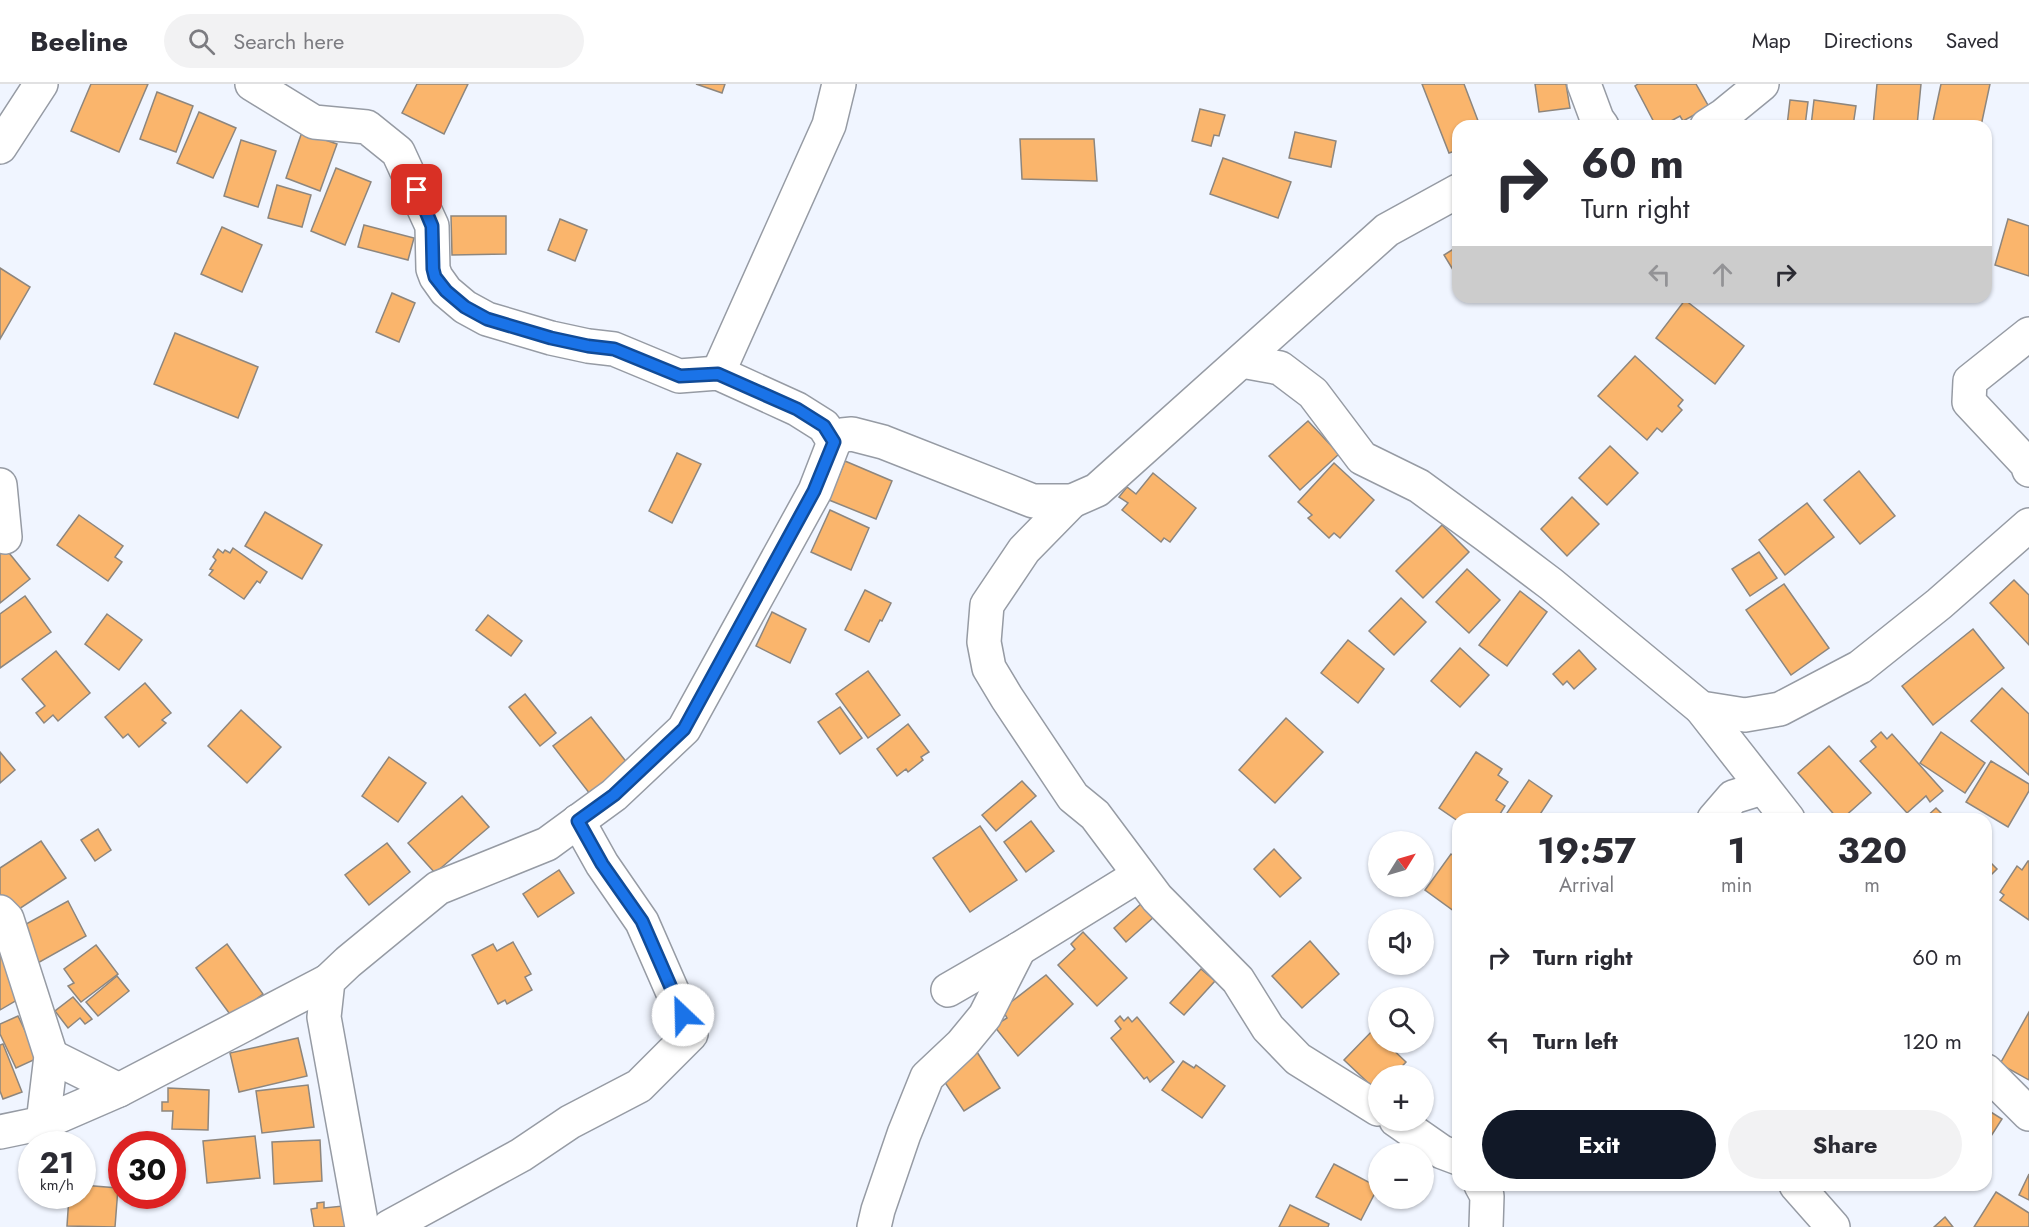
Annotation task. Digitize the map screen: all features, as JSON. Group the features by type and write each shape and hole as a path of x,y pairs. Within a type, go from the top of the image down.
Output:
{"street":[{"path":"0,147 41,84"},
{"path":"252,84 314,122 367,127 398,152 432,226 435,277 446,291 465,307 487,319 551,338 614,349 680,376 718,374 797,409 824,426 834,442"},
{"path":"718,374 829,125 838,84"},
{"path":"1584,84 1598,120"},
{"path":"1716,120 1762,84"},
{"path":"1368,1103 1298,1059 1268,1028 1238,980 1163,905 1095,815 1073,797 1006,698 989,668 984,642 987,605 1024,550 1072,501 1097,490 1387,230 1452,193"},
{"path":"2029,334 1970,381 1969,402 2027,464 2029,470"},
{"path":"1242,361 1280,368 1313,393 1362,458 1419,486 1486,535 1569,599 1701,708 1783,813"},
{"path":"0,1132 43,1123 119,1090 328,981 438,888 547,844 614,795 684,729 814,491 834,442 842,435 852,434 873,439 1034,501 1072,501"},
{"path":"0,485 5,537"},
{"path":"1701,708 1745,715 1780,709 1860,667 1939,604 2029,525"},
{"path":"1719,813 1733,797 1762,788"},
{"path":"389,1227 521,1155 570,1122 639,1086 691,1034 642,921 602,864 578,821"},
{"path":"948,990 1139,875"},
{"path":"0,912 8,918 51,1056 43,1123"},
{"path":"874,1227 904,1134 927,1077 962,1044 985,1016 1018,949"},
{"path":"328,981 324,1017 362,1227"},
{"path":"51,1056 119,1090"},
{"path":"1992,1077 2029,1114"},
{"path":"1412,1131 1442,1152 1452,1156"},
{"path":"1484,1191 1486,1196 1486,1227"},
{"path":"1801,1191 1833,1227"}],"building":[{"path":"91,84 148,84 119,152 71,131"},
{"path":"417,84 468,84 444,134 402,113"},
{"path":"696,84 725,84 722,93"},
{"path":"1422,84 1464,84 1478,120 1452,120 1452,152 1449,153"},
{"path":"1535,84 1566,84 1570,108 1539,112"},
{"path":"1638,84 1696,84 1709,107 1685,120 1680,116 1673,120 1653,120 1635,86"},
{"path":"1877,84 1921,84 1918,120 1874,120"},
{"path":"1941,84 1990,84 1982,120 1933,120"},
{"path":"157,92 193,106 176,152 140,139"},
{"path":"1790,100 1808,102 1806,120 1788,120"},
{"path":"1814,100 1856,106 1854,120 1812,120"},
{"path":"1200,109 1225,115 1219,136 1214,135 1211,146 1192,141"},
{"path":"199,112 236,128 213,178 177,163"},
{"path":"302,132 337,144 320,191 286,178"},
{"path":"1295,132 1336,141 1331,167 1289,158"},
{"path":"1020,139 1094,139 1097,181 1022,179"},
{"path":"241,140 276,151 258,207 224,196"},
{"path":"1223,158 1291,182 1278,218 1210,194"},
{"path":"336,168 371,182 345,245 311,231"},
{"path":"277,185 311,195 302,227 268,218"},
{"path":"451,216 506,216 506,254 452,255"},
{"path":"560,219 587,230 575,261 548,250"},
{"path":"2008,219 2029,226 2029,276 1995,265"},
{"path":"364,225 414,238 408,260 358,247"},
{"path":"222,227 262,245 242,292 201,274"},
{"path":"1452,250 1452,268 1444,255"},
{"path":"0,268 30,287 0,339"},
{"path":"392,293 415,303 399,342 376,332"},
{"path":"1683,303 1689,303 1744,346 1715,384 1656,338"},
{"path":"175,333 258,367 238,418 154,384"},
{"path":"1635,356 1683,400 1678,406 1682,410 1662,432 1657,428 1647,440 1598,396"},
{"path":"1308,421 1339,454 1300,490 1269,456"},
{"path":"1610,446 1638,473 1607,505 1579,478"},
{"path":"677,453 701,464 672,523 649,511"},
{"path":"845,461 892,481 876,519 829,500"},
{"path":"1334,463 1374,500 1340,538 1334,533 1329,538 1308,518 1312,515 1298,502"},
{"path":"1859,471 1895,516 1860,544 1824,500"},
{"path":"1153,473 1196,508 1170,542 1164,538 1161,542 1122,510 1128,503 1119,497 1127,487 1136,494"},
{"path":"1572,497 1599,524 1567,556 1541,529"},
{"path":"1807,503 1834,537 1785,575 1759,540"},
{"path":"830,510 869,528 851,570 811,552"},
{"path":"265,512 322,545 302,579 245,546"},
{"path":"79,515 123,546 115,557 122,562 108,581 57,545"},
{"path":"1442,525 1469,552 1423,598 1396,571"},
{"path":"5,548 30,579 0,603 0,551"},
{"path":"233,548 267,572 260,583 257,581 244,599 209,575 213,570 210,569 216,560 213,557 218,549 223,553 225,550 230,553"},
{"path":"1759,552 1777,578 1750,596 1732,569"},
{"path":"1467,569 1500,600 1469,633 1436,602"},
{"path":"2014,580 2029,595 2029,645 1990,603"},
{"path":"1784,584 1829,648 1791,675 1746,610"},
{"path":"865,590 891,603 869,642 845,630"},
{"path":"1520,591 1547,612 1507,666 1479,645"},
{"path":"25,596 51,632 0,668 0,614"},
{"path":"1401,598 1426,622 1394,655 1369,631"},
{"path":"772,612 806,629 790,663 756,646"},
{"path":"107,614 142,640 119,670 85,644"},
{"path":"488,615 522,641 511,656 476,630"},
{"path":"1973,629 2004,668 1933,725 1902,686"},
{"path":"1348,640 1384,669 1358,703 1321,673"},
{"path":"1460,648 1489,675 1460,707 1431,681"},
{"path":"1579,650 1596,669 1574,689 1567,681 1563,685 1553,674"},
{"path":"56,651 90,693 58,721 53,715 44,723 36,713 45,706 22,679"},
{"path":"868,671 900,715 868,738 836,694"},
{"path":"145,683 171,713 162,720 166,723 139,747 128,734 123,738 105,717"},
{"path":"2002,688 2029,714 2029,775 1971,721"},
{"path":"525,694 556,733 540,746 509,707"},
{"path":"840,707 862,738 840,754 818,722"},
{"path":"241,710 281,747 247,783 208,746"},
{"path":"591,717 628,764 590,794 553,746"},
{"path":"1286,718 1323,752 1275,803 1239,770"},
{"path":"908,724 929,752 921,757 923,760 908,772 906,769 897,776 877,749"},
{"path":"1881,732 1887,739 1892,734 1943,791 1930,802 1926,796 1907,813 1860,761 1876,747 1871,741"},
{"path":"1941,732 1985,763 1965,793 1920,763"},
{"path":"1829,746 1871,793 1849,813 1833,813 1798,773"},
{"path":"0,752 15,770 0,783"},
{"path":"1476,752 1502,769 1498,775 1508,782 1496,800 1505,806 1501,813 1452,813 1452,817 1439,808"},
{"path":"389,757 426,783 398,822 362,796"},
{"path":"1991,761 2029,784 2029,791 2008,827 1992,817 1992,813 1984,813 1966,802"},
{"path":"1529,780 1552,796 1541,813 1507,813"},
{"path":"1022,781 1036,796 996,831 982,815"},
{"path":"462,796 489,827 435,873 408,843"},
{"path":"1936,808 1941,813 1931,813"},
{"path":"1031,821 1054,851 1026,872 1004,842"},
{"path":"980,826 1017,880 970,912 933,858"},
{"path":"98,829 111,850 95,861 81,840"},
{"path":"41,841 66,878 13,913 0,894 0,868"},
{"path":"387,843 410,872 369,905 345,875"},
{"path":"1274,849 1301,878 1280,897 1254,869"},
{"path":"1451,854 1452,855 1452,910 1434,897 1434,878"},
{"path":"2028,861 2029,920 2000,900 2004,895 2000,892 2017,866 2022,870"},
{"path":"1992,864 1997,869 1992,874"},
{"path":"559,870 574,893 538,917 523,894"},
{"path":"68,901 86,936 36,964 17,929"},
{"path":"1143,902 1155,916 1126,942 1114,928"},
{"path":"1083,932 1127,978 1097,1006 1058,965 1075,949 1071,944"},
{"path":"1310,941 1339,974 1302,1008 1272,976"},
{"path":"513,942 531,974 525,977 532,990 507,1004 505,1000 498,1004 472,955 493,944 497,951"},
{"path":"227,944 263,994 232,1017 196,968"},
{"path":"96,945 118,974 81,1002 68,986 74,983 64,969"},
{"path":"0,953 24,996 0,1010"},
{"path":"1201,969 1215,981 1184,1015 1170,1003"},
{"path":"1046,975 1073,1004 1018,1056 994,1026 1007,1018 1002,1009"},
{"path":"117,976 129,991 98,1016 86,1002"},
{"path":"73,997 92,1019 85,1024 80,1018 68,1028 55,1011"},
{"path":"2029,1012 2029,1080 2000,1064"},
{"path":"18,1016 38,1058 16,1068 0,1034 0,1024"},
{"path":"1120,1016 1124,1021 1128,1017 1132,1022 1137,1017 1174,1062 1150,1082 1147,1077 1144,1079 1111,1038 1121,1029 1115,1021"},
{"path":"1368,1035 1368,1053 1397,1053 1406,1062 1403,1065 1368,1065 1368,1083 1344,1060"},
{"path":"298,1038 307,1076 239,1092 230,1053"},
{"path":"3,1044 22,1092 3,1099 0,1091 0,1045"},
{"path":"977,1052 1000,1088 964,1111 940,1075"},
{"path":"1183,1061 1194,1068 1196,1065 1225,1086 1202,1118 1162,1090"},
{"path":"308,1085 314,1127 262,1133 256,1091"},
{"path":"168,1088 209,1090 208,1130 172,1129 173,1111 162,1111 162,1102 168,1102"},
{"path":"1992,1113 2002,1119 1992,1135"},
{"path":"255,1136 260,1178 207,1183 203,1141"},
{"path":"320,1140 322,1181 274,1184 272,1142"},
{"path":"1334,1164 1368,1182 1368,1206 1361,1220 1316,1197"},
{"path":"2029,1174 2029,1200 2019,1195"},
{"path":"96,1186 108,1187 108,1209 116,1209 115,1227 67,1226 68,1209 96,1209"},
{"path":"1996,1192 2029,1213 2029,1227 1974,1227"},
{"path":"324,1202 324,1208 343,1206 346,1227 314,1227 311,1209 317,1208 317,1203"},
{"path":"1290,1205 1329,1224 1328,1227 1279,1227"},
{"path":"1945,1217 1953,1227 1934,1227"}],"route":[{"path":"417,190 432,226 435,277 446,291 465,307 487,319 551,338 614,349 680,376 718,374 797,409 824,426 834,442 814,491 684,729 614,795 578,821 602,864 642,921 683,1015"}]}
